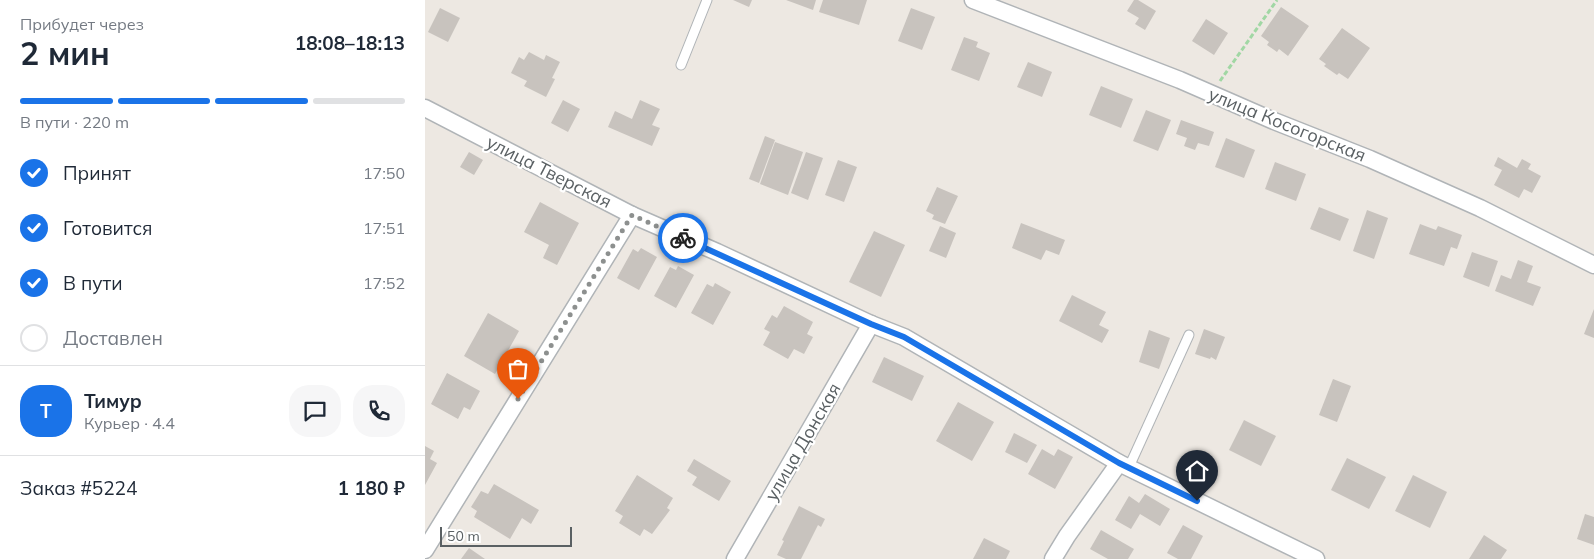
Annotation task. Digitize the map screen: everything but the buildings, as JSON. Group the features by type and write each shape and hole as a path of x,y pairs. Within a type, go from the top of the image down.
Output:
{"street":[{"name":"улица Косогорская","path":"973,0 1181,80 1274,121 1370,159 1480,208 1594,265"},
{"name":"улица Тверская","path":"425,108 632,215 717,252 871,324 904,337 1124,465 1316,559"},
{"path":"425,550 632,215"},
{"name":"улица Донская","path":"735,559 871,324"},
{"path":"1053,559 1067,536 1124,465"}],"lane":[{"path":"681,65 707,0"},
{"path":"1124,465 1189,335"}],"path":[{"path":"1212,94 1225,72 1277,0"}],"way so far":[{"path":"518,399 632,215 683,238"}],"route":[{"path":"683,238 871,324 904,337 1119,463 1197,501"}]}
